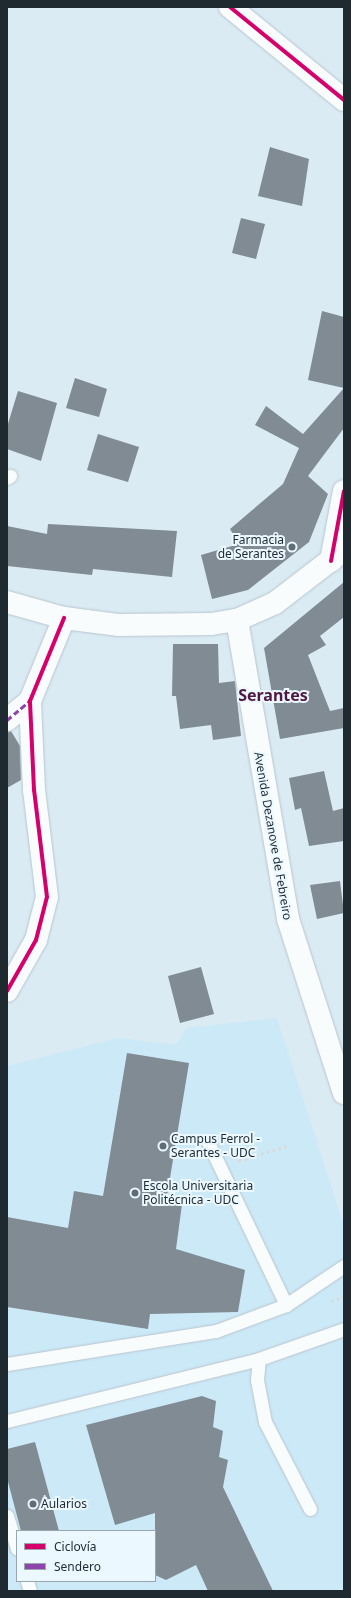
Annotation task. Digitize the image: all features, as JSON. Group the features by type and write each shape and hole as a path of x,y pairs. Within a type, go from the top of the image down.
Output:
{"main road":[{"path":"230,7 344,100"},
{"path":"7,602 64,618 171,627 237,620 275,603 337,556 344,491"},
{"path":"7,991 36,940 47,897 34,790 30,701 64,618"},
{"name":"Avenida Dezanove de Febreiro","path":"237,620 288,920 344,1093"},
{"path":"7,720 30,701"}],"lane":[{"path":"208,1142 286,1305"},
{"path":"7,1364 216,1331 286,1305 344,1266"},
{"path":"7,1421 259,1359 344,1329"},
{"path":"259,1359 257,1380 265,1422 310,1509"},
{"path":"7,1516 16,1545"}],"path":[{"path":"220,1167 287,1146"}],"shaded area":[{"path":"277,1018 344,1226 344,1591 7,1591 7,1066 118,1038 176,1045 186,1028"}],"building":[{"path":"270,147 309,159 302,206 258,196"},
{"path":"241,218 265,224 256,259 232,253"},
{"path":"322,311 344,317 344,388 308,380"},
{"path":"75,378 107,389 99,417 66,408"},
{"path":"344,388 344,428 308,476 328,494 309,542 248,590 212,599 201,555 239,544 230,529 283,484 299,448 255,425 266,406 303,434"},
{"path":"18,391 57,403 41,461 7,449 7,427"},
{"path":"98,434 139,447 128,482 87,470"},
{"path":"48,524 177,531 172,577 93,569 92,575 7,566 7,526 47,534"},
{"path":"344,582 344,617 320,636 326,645 308,655 330,711 344,708 344,728 280,739 264,648"},
{"path":"173,644 218,644 219,683 235,681 241,736 213,740 211,725 180,729 176,696 172,696"},
{"path":"11,731 20,746 21,780 7,788 7,732"},
{"path":"324,771 333,811 344,808 344,841 309,846 301,808 295,810 289,778"},
{"path":"340,881 344,913 317,919 310,885"},
{"path":"201,967 214,1014 180,1023 168,976"},
{"name":"Escola Universitaria Politécnica - UDC","path":"127,1053 189,1063 166,1202 182,1204 176,1249 245,1270 238,1312 150,1314 148,1329 7,1307 7,1217 68,1228 74,1191 103,1196"},
{"path":"202,1396 216,1401 213,1427 223,1431 219,1457 228,1460 223,1487 273,1591 208,1591 196,1565 166,1580 156,1575 155,1513 115,1525 86,1425"},
{"name":"Aularios","path":"35,1442 59,1530 21,1530 7,1478 7,1449"}],"marked path":[{"path":"7,720 30,701"}],"cycle path":[{"path":"230,7 344,100"},
{"path":"331,561 344,491"},
{"path":"7,991 36,940 47,897 34,790 30,701 64,618"}],"place":[{"name":"Farmacia de Serantes","path":"292,547"},
{"name":"Campus Ferrol - Serantes - UDC","path":"163,1146"},
{"name":"Escola Universitaria Politécnica - UDC","path":"135,1193"},
{"name":"Aularios","path":"33,1504"}],"district":[{"name":"Serantes","path":"273,695"}]}
